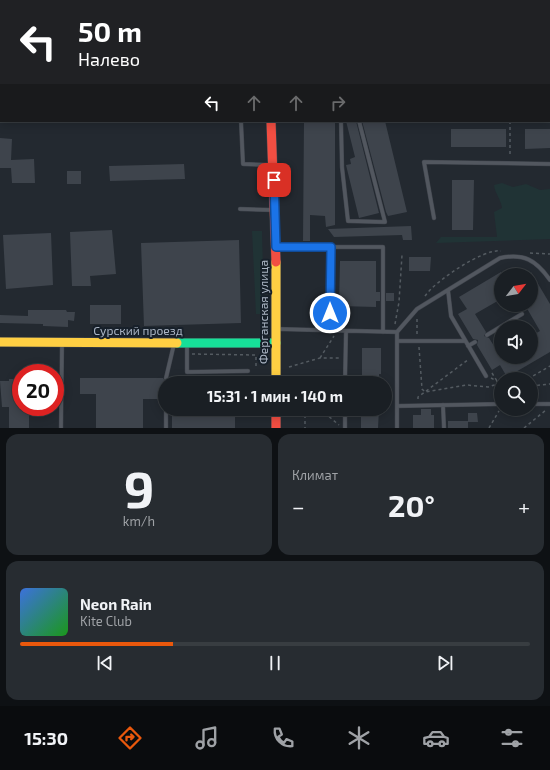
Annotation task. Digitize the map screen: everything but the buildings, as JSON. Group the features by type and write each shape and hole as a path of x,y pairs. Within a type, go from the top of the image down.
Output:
{"street":[{"name":"Ферганская улица","path":"271,122 276,247 276,376"},
{"name":"Сурский проезд","path":"0,342 276,343"},
{"path":"276,416 276,428"}],"lane":[{"path":"241,122 243,164 273,164"},
{"path":"341,122 342,167 348,221 385,222 359,122"},
{"path":"434,218 424,162 550,164"},
{"path":"240,210 275,210"},
{"path":"276,247 383,247 383,332"},
{"path":"330,331 331,247"},
{"path":"276,329 396,332 417,309 500,258 513,256 526,258 543,270 550,280"},
{"path":"448,290 451,316 486,376"},
{"path":"487,334 522,314"},
{"path":"345,376 346,331"},
{"path":"396,332 397,428"},
{"path":"397,341 465,341"},
{"path":"61,428 62,342"},
{"path":"468,346 475,342"},
{"path":"166,376 174,343"},
{"path":"187,343 187,372 248,371"},
{"path":"397,406 494,404"},
{"path":"538,404 550,405"},
{"path":"443,405 444,428"},
{"path":"166,416 166,428"},
{"path":"343,428 344,416"}],"path":[{"path":"510,122 510,163"},
{"path":"396,332 400,302 402,255"},
{"path":"320,358 339,331"},
{"path":"418,405 418,396 474,356"},
{"path":"289,367 320,358 345,358"},
{"path":"538,373 550,366"},
{"path":"486,376 494,380"},
{"path":"538,385 550,384"},
{"path":"524,428 550,405"},
{"path":"305,416 305,428"},
{"path":"328,416 343,428"},
{"path":"489,428 496,416"}],"shaded area":[{"path":"502,183 513,187 526,184 540,190 550,189 550,239 436,243 441,237 497,237 494,212 502,208 494,185"},
{"path":"252,231 262,231 264,314 256,314"}],"traffic: fast":[{"path":"177,343 276,343"}],"traffic: slow":[{"path":"276,262 276,376"},
{"path":"0,342 177,343"}],"traffic: jam":[{"path":"271,122 276,262"},
{"path":"276,416 276,428"}],"route":[{"path":"274,180 276,247 331,247 330,313"}]}
